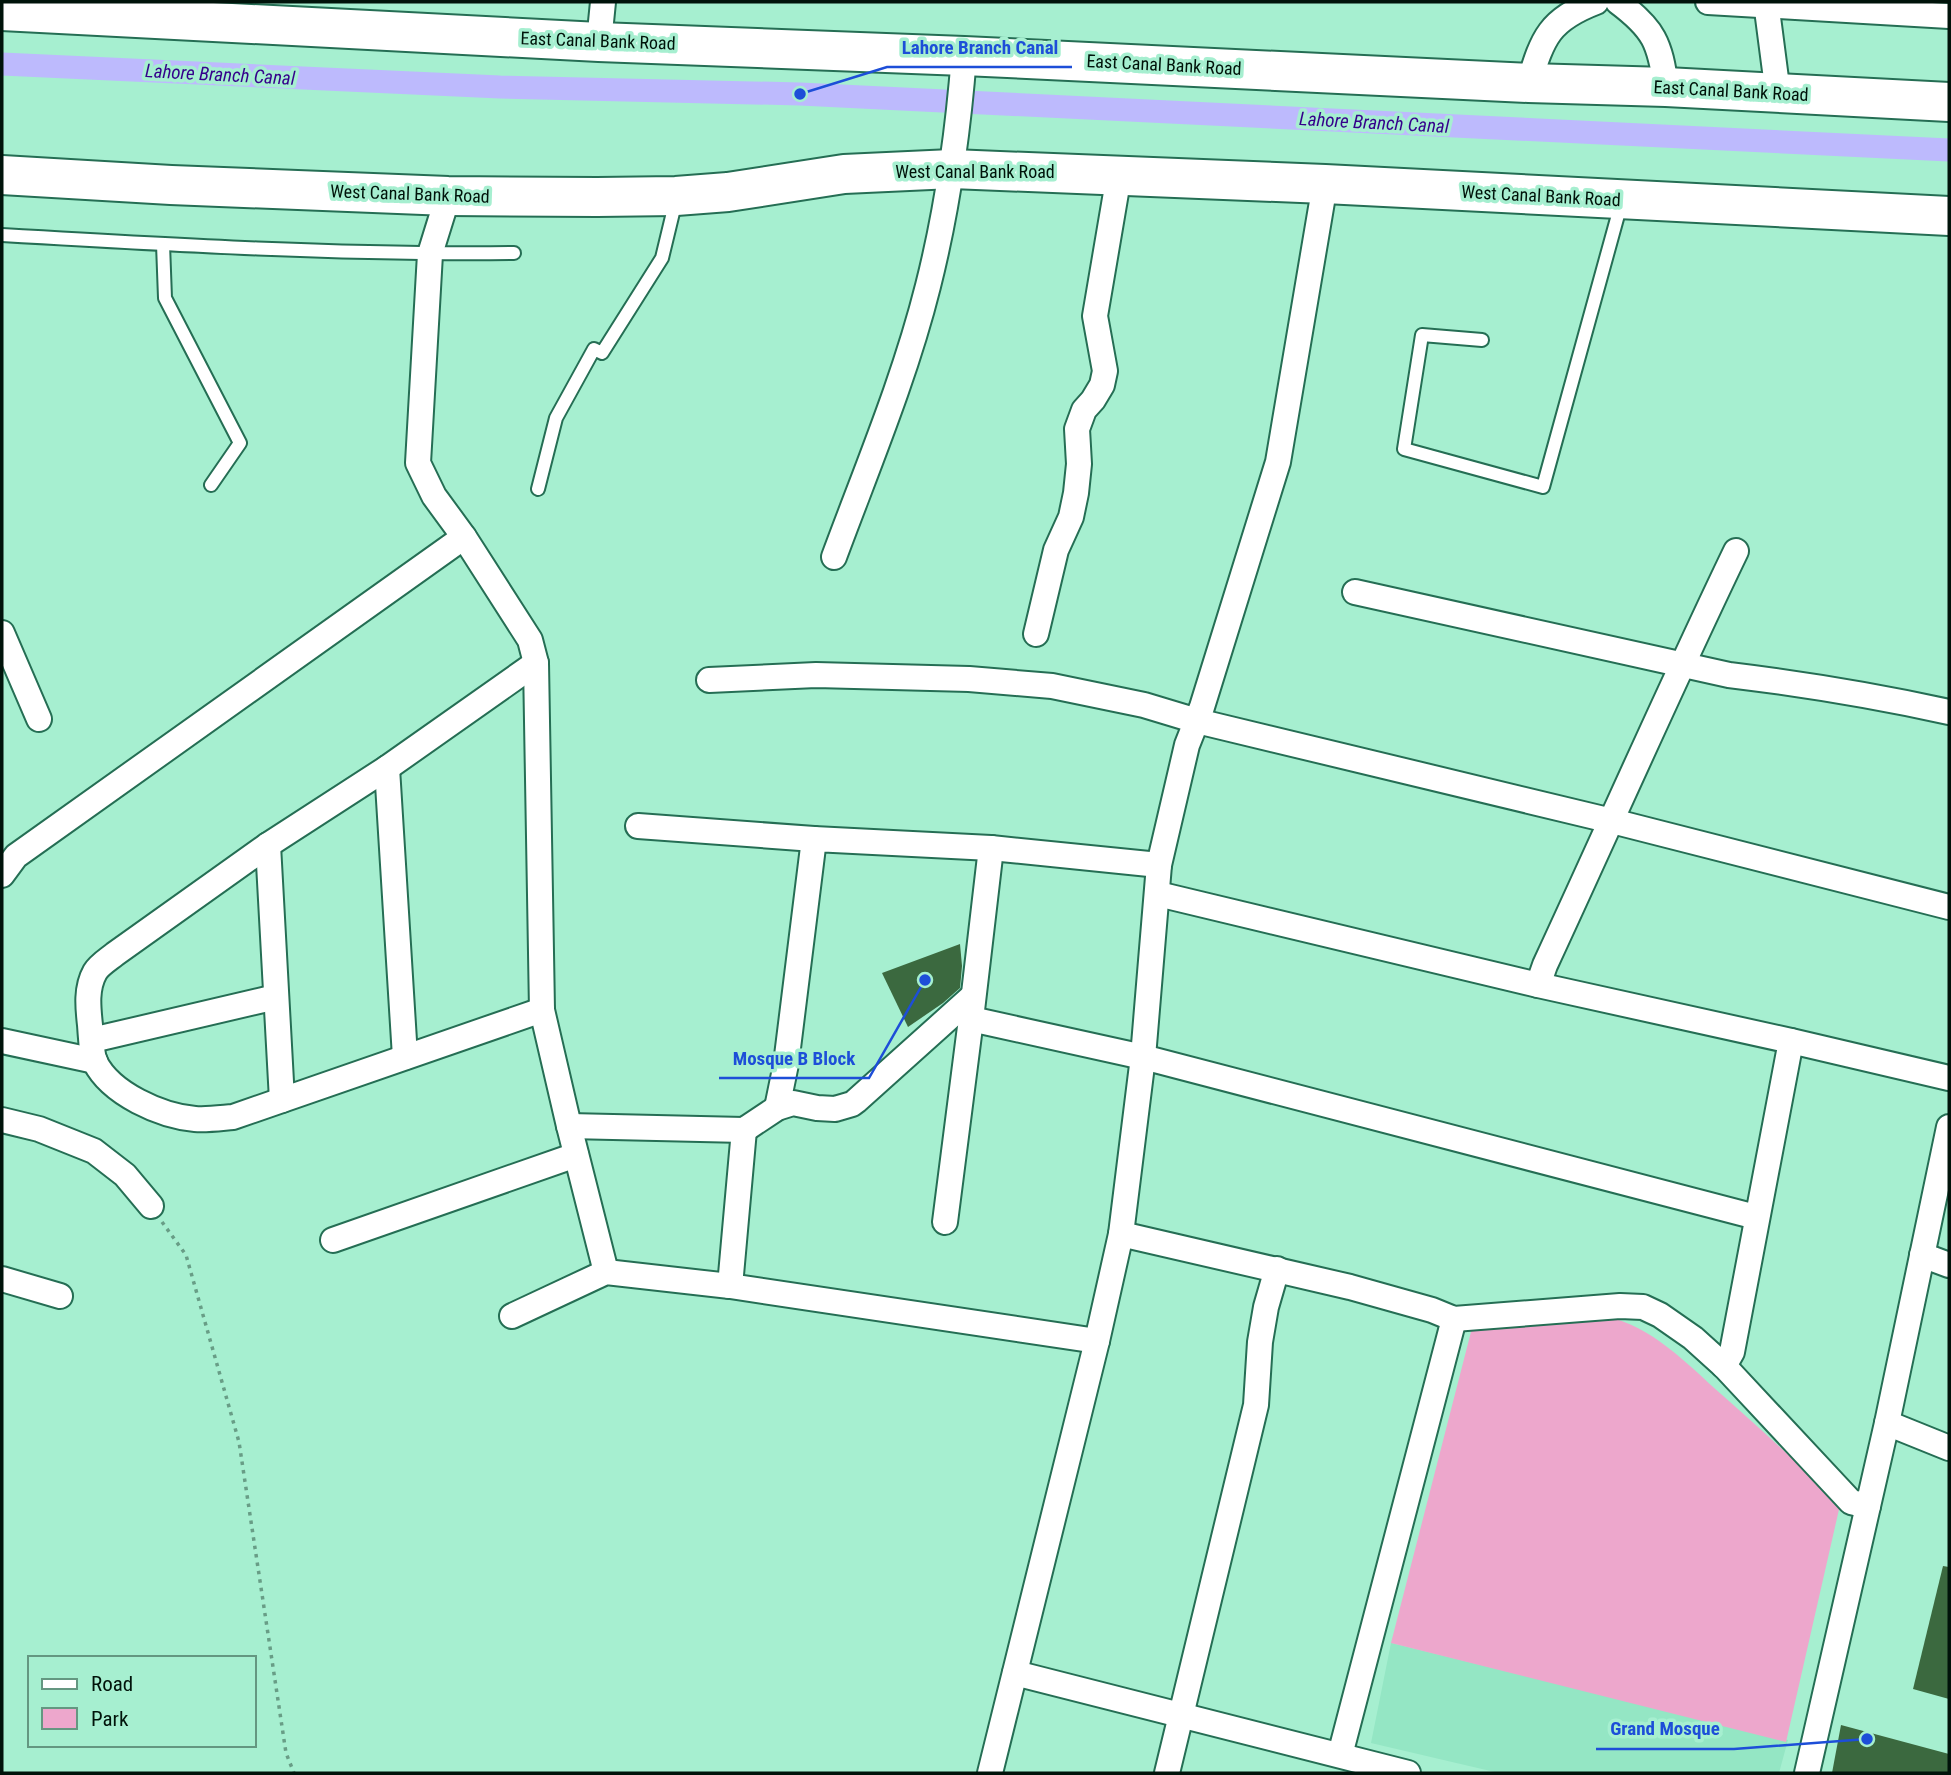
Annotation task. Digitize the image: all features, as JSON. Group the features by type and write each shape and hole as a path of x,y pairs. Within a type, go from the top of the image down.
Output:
{"highway":[{"name":"East Canal Bank Road","path":"2,11 236,13 963,71 1667,87 1949,102"},
{"name":"West Canal Bank Road","path":"2,175 448,196 677,196 740,190 844,174 954,153 1119,175 1949,216"}],"street":[{"path":"599,42 603,2"},
{"path":"1529,83 1545,38 1554,25 1596,2"},
{"path":"1618,2 1648,28 1662,59 1667,87"},
{"path":"1707,2 1766,3 1949,16"},
{"path":"1766,3 1778,94"},
{"path":"834,557 897,386 928,287 954,153 963,71"},
{"path":"1035,634 1056,550 1071,517 1076,493 1079,464 1077,429 1084,410 1102,385 1105,371 1095,316 1119,175"},
{"path":"990,1773 1121,1234 1143,1057 1159,865 1187,745 1197,722 1278,462 1325,184"},
{"path":"448,196 430,254 418,463 434,496 464,537 530,640 536,663 542,1010 607,1272"},
{"path":"2,875 16,856 464,537"},
{"path":"1538,985 1681,665 1736,551"},
{"path":"1355,592 1729,675 1786,682 1949,712"},
{"path":"2,633 39,719"},
{"path":"536,663 387,768 268,845 115,954 96,970 89,986 88,1006 93,1050 110,1081 139,1102 169,1114 196,1119 233,1117 542,1010"},
{"path":"709,680 816,675 969,679 1052,686 1144,705 1197,722 1612,821 1949,906"},
{"path":"387,768 405,1057"},
{"path":"638,826 991,848 1159,865"},
{"path":"777,1108 786,1064 814,839"},
{"path":"268,845 282,1100"},
{"path":"945,1222 991,848"},
{"path":"1158,894 1538,985 1949,1078"},
{"path":"2,1041 93,1050 276,997"},
{"path":"569,1126 744,1130 777,1108 793,1103 835,1109 852,1104 972,1008"},
{"path":"972,1008 1143,1057 1756,1217"},
{"path":"1724,1366 1732,1352 1791,1041"},
{"path":"2,1121 39,1129 94,1151 125,1175 151,1206"},
{"path":"1807,1773 1887,1423 1949,1127"},
{"path":"730,1286 744,1130"},
{"path":"333,1240 576,1155"},
{"path":"1121,1234 1277,1269 1432,1310 1454,1320 1620,1306 1643,1307 1660,1315 1693,1338 1724,1366 1851,1502 1868,1506"},
{"path":"1922,1255 1949,1265"},
{"path":"1167,1773 1256,1405 1260,1342 1277,1269"},
{"path":"512,1316 607,1272 730,1286 1097,1341"},
{"path":"2,1279 60,1296"},
{"path":"1340,1755 1454,1320"},
{"path":"1887,1423 1949,1448"},
{"path":"1016,1674 1408,1773"}],"lane":[{"path":"538,489 555,418 594,349 602,353 662,258 677,196"},
{"path":"1482,340 1422,335 1404,449 1542,487 1622,200"},
{"path":"2,235 430,254 514,253"},
{"path":"163,244 165,298 240,443 211,485"}],"path":[{"path":"151,1206 187,1255 239,1442 286,1753 294,1773"}],"shaded area":[{"path":"1391,1643 1788,1740 1779,1773 1499,1773 1371,1743"}],"green space":[{"path":"1605,1316 1638,1328 1668,1347 1840,1505 1786,1742 1391,1643 1472,1328"}],"building":[{"path":"960,944 960,988 908,1027 882,973"},
{"path":"1943,1566 1949,1567 1949,1699 1913,1689"},
{"path":"1841,1725 1949,1754 1949,1773 1832,1773"}],"waterway":[{"name":"Lahore Branch Canal","path":"2,64 500,87 800,94 1949,150"}],"place":[{"name":"Lahore Branch Canal","path":"800,94"},
{"name":"Mosque B Block","path":"925,980"},
{"name":"Grand Mosque","path":"1867,1739"}]}
